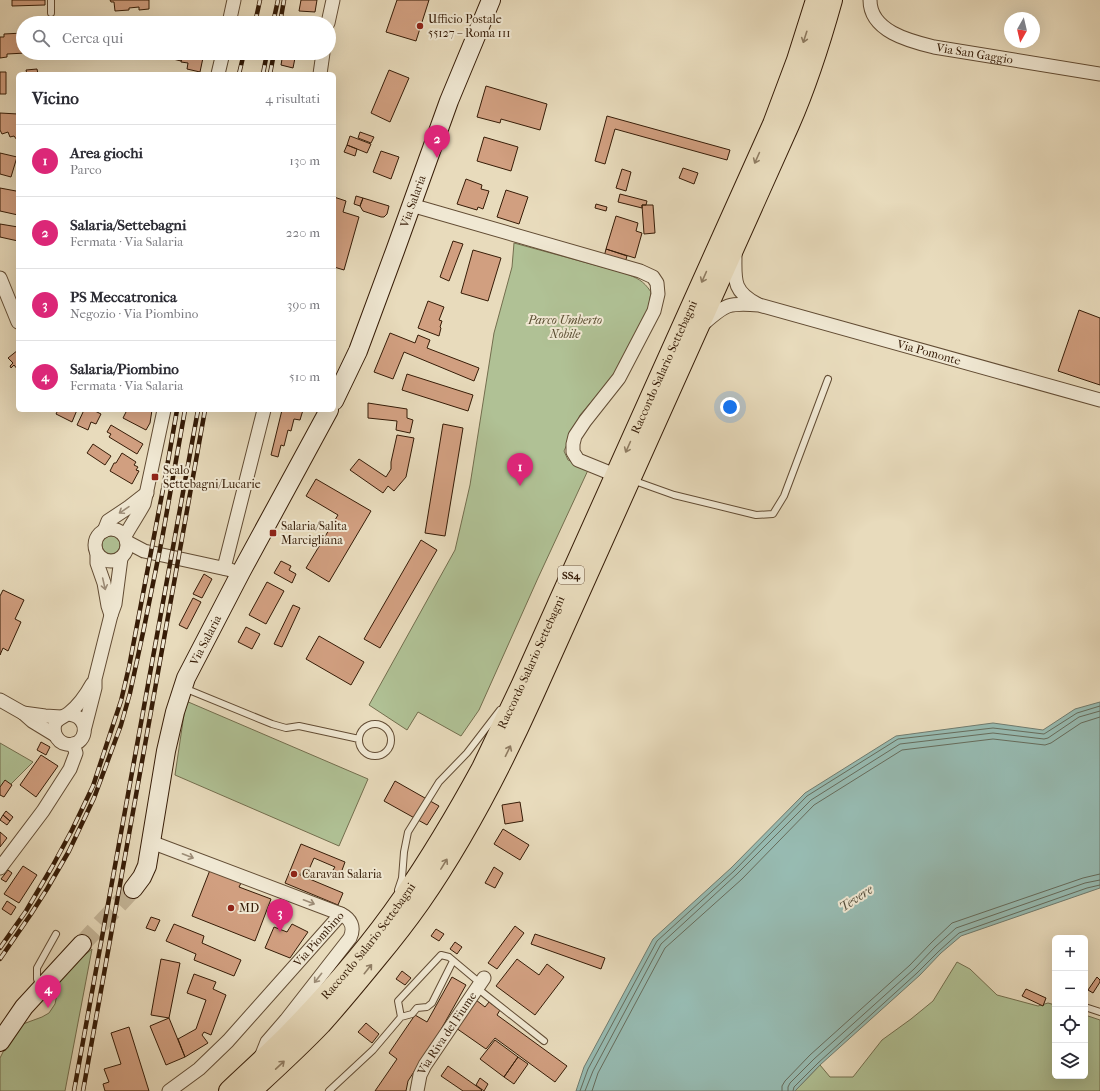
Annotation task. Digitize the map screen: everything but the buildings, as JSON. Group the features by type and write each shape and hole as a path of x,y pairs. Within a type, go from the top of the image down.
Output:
{"main road":[{"name":"Raccordo Salario Settebagni","path":"251,1091 316,1029 396,935 416,908 444,864 492,782 514,739 772,124 797,60 816,0"},
{"name":"Raccordo Salario Settebagni","path":"229,1091 288,1035 344,974 382,922 403,898 429,859 482,768 623,477 699,328 798,105 816,56 832,0"}],"street":[{"path":"231,16 234,0"},
{"path":"330,16 333,0"},
{"name":"Via Salaria","path":"336,397 358,351 449,101 491,0"},
{"name":"Via San Gaggio","path":"870,0 874,15 882,26 900,36 921,44 1100,74"},
{"path":"218,72 221,60"},
{"path":"320,72 322,60"},
{"path":"411,205 640,271 650,275 655,280 658,286 658,299 649,322 619,378 581,427 575,436 573,444 573,452 578,460 623,477"},
{"name":"Via Pomonte","path":"735,247 735,277 738,288 745,297 759,305"},
{"path":"1,283 16,317"},
{"name":"Via Pomonte","path":"699,328 729,305 759,305 1100,400"},
{"path":"95,679 80,702 57,721 54,730 55,735 62,743 73,744 78,742 84,733 95,688 95,679 115,604 123,556 128,546 126,539 144,504 164,412"},
{"path":"111,615 104,583 97,563 97,554 95,549 97,538 104,531 109,529 118,530 126,539 144,551 232,570 264,412"},
{"name":"Via Salaria","path":"133,890 146,870 166,750 182,688 232,570 328,412"},
{"path":"104,531 108,521 147,493"},
{"path":"97,554 106,561 112,562 117,561 123,556 144,551"},
{"path":"0,700 23,713 32,721 55,735"},
{"path":"23,713 45,716 74,715 83,722 85,728"},
{"path":"0,868 43,811 70,769 76,753 73,744"},
{"name":"Via Piombino","path":"151,842 341,914 228,1041 199,1068 169,1091"},
{"path":"258,1064 266,1042 286,1020 350,938 352,924 349,919 341,914"},
{"path":"0,1042 24,1007 82,944"},
{"name":"Via Riva del Fiume","path":"417,1091 420,1075 425,1065 480,983"}],"lane":[{"path":"51,0 51,13"},
{"path":"623,477 674,495 756,515 773,514 784,496 828,379"},
{"path":"394,897 401,883 404,852 408,832 439,782 467,753 521,686"},
{"path":"182,688 272,724 286,728 300,726 359,739"},
{"path":"376,724 386,728 391,738 391,743 386,753 375,757 370,756 361,749 359,739 363,730 376,724"},
{"path":"41,988 37,979 37,968 56,934"},
{"path":"401,1017 398,1001 441,955 449,957 544,1041"},
{"path":"329,1091 373,1050 401,1017 412,1014 417,1008 427,1007 432,1003 453,961"},
{"path":"1088,1008 1100,1012"}],"green space":[{"name":"Parco Umberto Nobile","path":"514,243 624,273 636,278 651,292 647,318 615,374 580,415 564,451 568,460 589,468 479,710 461,736 418,712 407,730 369,705 455,550 470,485 494,333 512,267"},
{"path":"107,536 115,536 120,541 118,552 115,554 107,554 102,549 102,541"},
{"path":"186,701 368,779 339,846 175,775"},
{"path":"0,743 33,762 0,795"},
{"path":"92,949 65,1091 0,1091 0,1058 13,1032 23,1024 49,1013 55,1004 60,980 65,971"},
{"path":"957,962 970,969 997,995 1038,1006 1048,1003 1052,1004 1052,1079 1088,1079 1088,1016 1100,1020 1100,1091 795,1091 820,1065 830,1077 853,1077 882,1040 933,1001"}],"water":[{"name":"Tevere","path":"1100,702 1100,888 961,936 820,1065 795,1091 576,1091 584,1067 653,939 731,868 805,793 896,736 993,723 1043,730 1075,709"}],"tunnel":[{"path":"82,944 133,889"}],"railway":[{"path":"257,16 260,0"},
{"path":"275,16 278,0"},
{"path":"281,16 284,0"},
{"path":"239,72 242,60"},
{"path":"263,72 266,60"},
{"path":"270,72 273,60"},
{"path":"0,948 26,911 52,867 93,786 121,701 129,667 177,412"},
{"path":"0,959 47,889 69,851 94,798 121,725 130,693 144,628 162,539 185,412"},
{"path":"74,1091 198,412"},
{"path":"83,1091 205,412"}],"place":[{"name":"Ufficio Postale 55127 – Roma 111","path":"420,26"},
{"name":"Salaria/Settebagni","path":"437,158"},
{"name":"Scalo Settebagni/Lucarie","path":"155,477"},
{"name":"Area giochi","path":"520,486"},
{"name":"Salaria/Salita Marcigliana","path":"273,533"},
{"name":"Caravan Salaria","path":"294,874"},
{"name":"MD","path":"231,908"},
{"name":"PS Meccatronica","path":"280,932"},
{"name":"Salaria/Piombino","path":"48,1008"}]}
